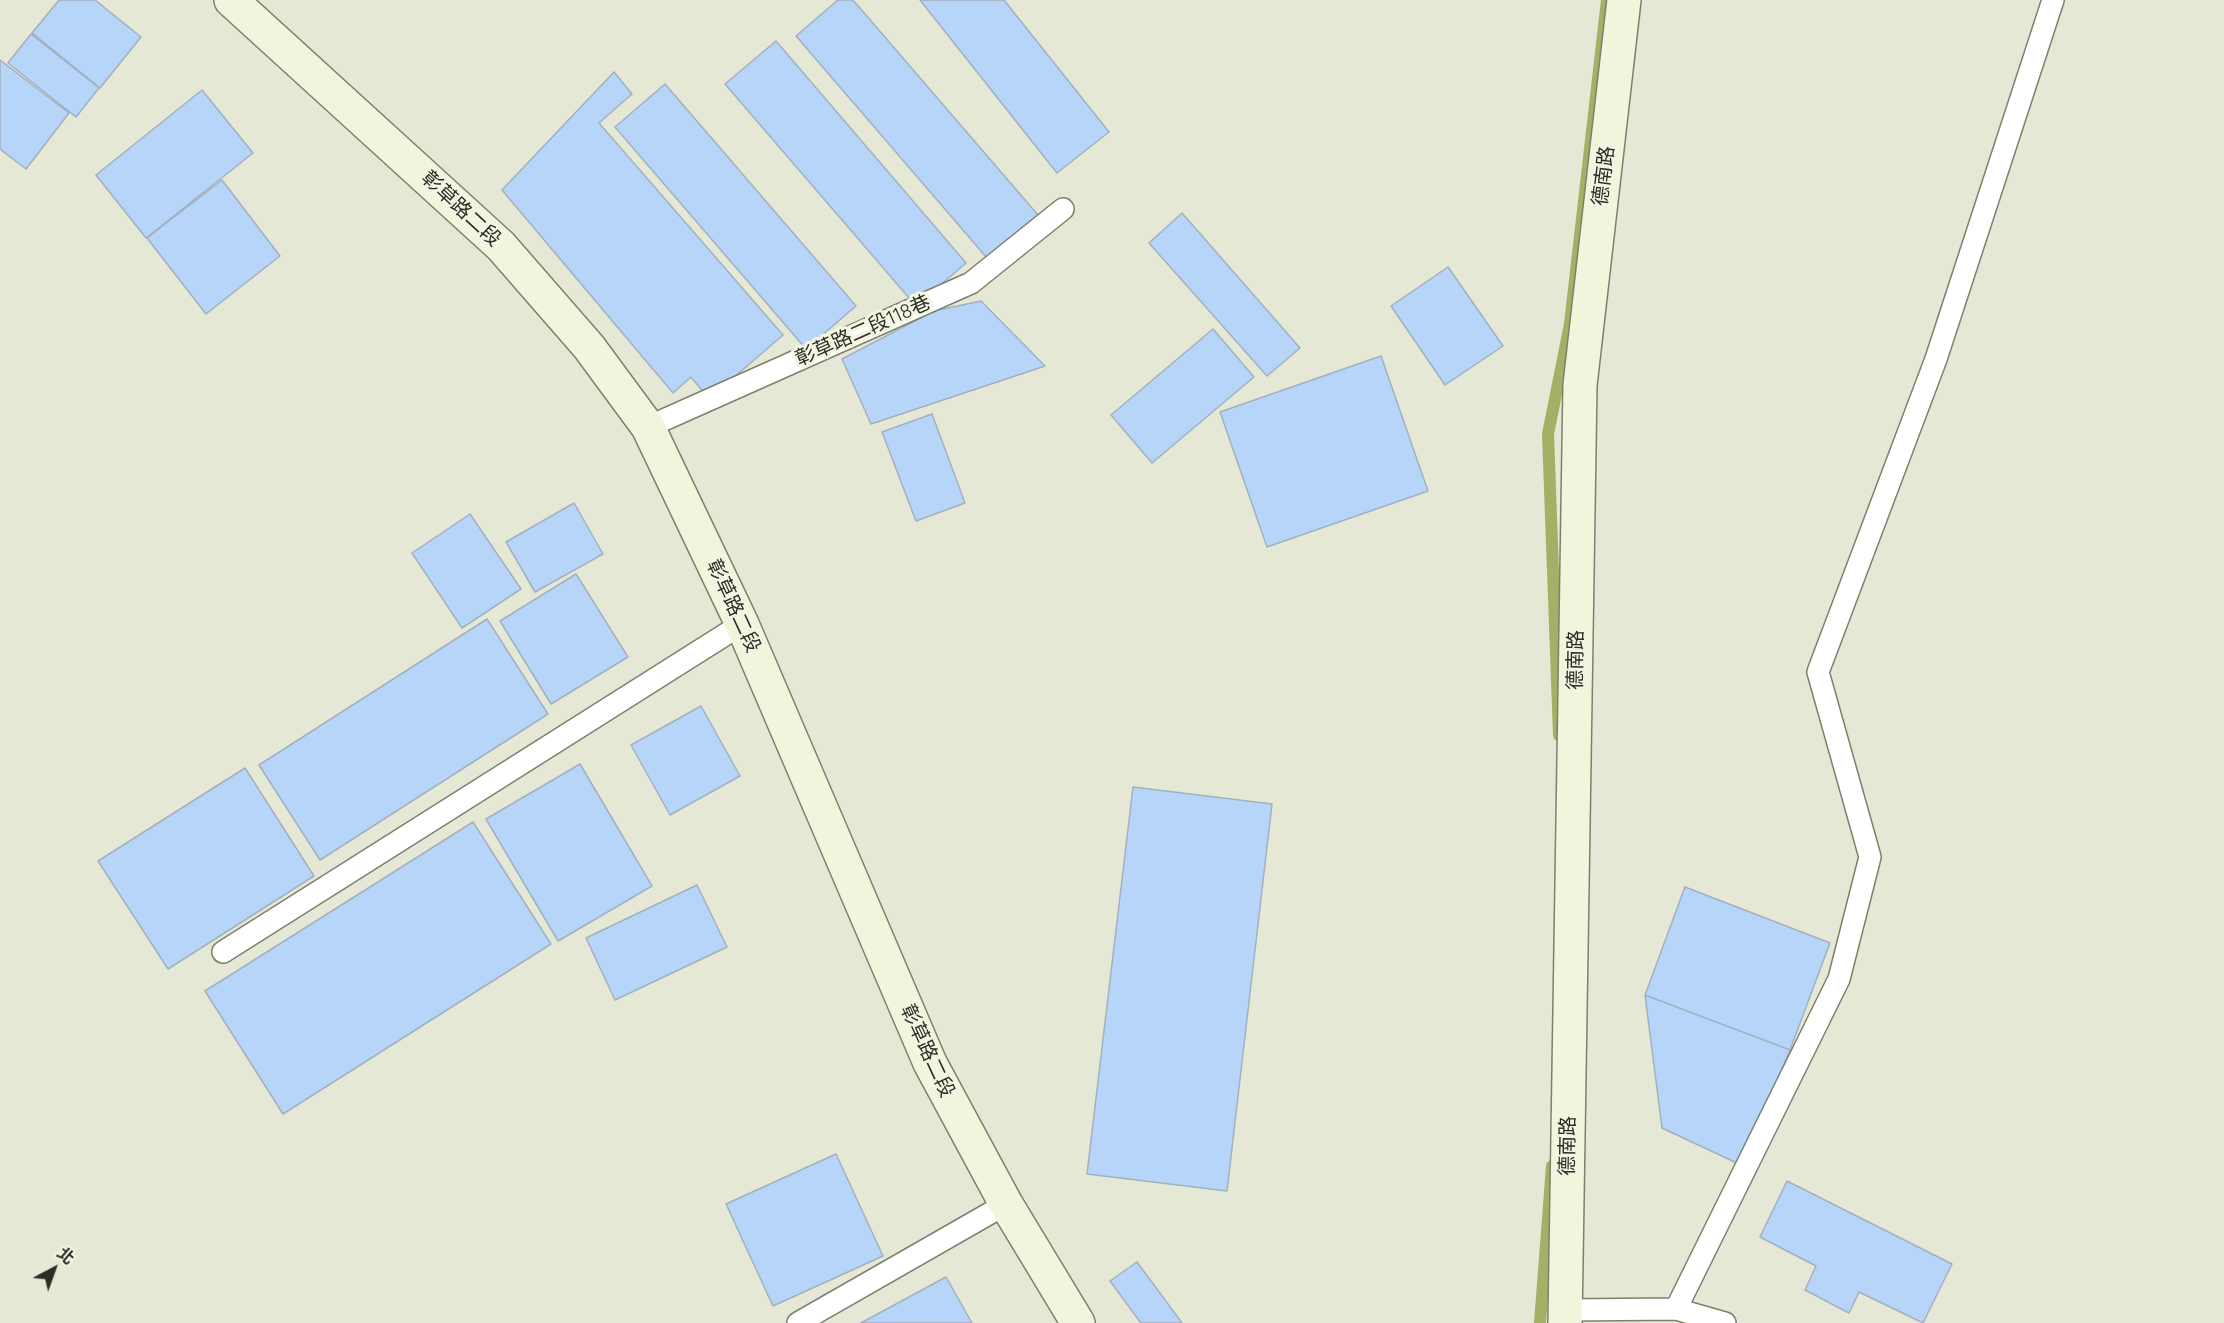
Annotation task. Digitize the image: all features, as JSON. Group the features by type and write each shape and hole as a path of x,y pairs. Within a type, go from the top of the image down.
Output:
{"street":[{"name":"彰草路二段","path":"231,0 501,246 589,347 648,427 742,624 930,1063 1005,1204 1078,1323"},
{"name":"德南路","path":"1565,1316 1580,385 1624,0"}],"lane":[{"path":"1676,1309 1839,979 1870,856 1818,672 1936,359 2053,0"},
{"name":"彰草路二段118巷","path":"648,427 970,283 1063,209"},
{"path":"224,952 742,624"},
{"path":"798,1323 1005,1204"},
{"path":"1565,1316 1676,1309 1725,1323"}],"building":[{"path":"59,0 95,0 141,37 100,88 32,33"},
{"path":"838,0 853,0 1038,215 987,258 796,36"},
{"path":"920,0 1004,0 1109,132 1057,173"},
{"path":"31,34 99,88 76,117 8,63"},
{"path":"776,41 966,263 916,306 725,84"},
{"path":"0,60 69,113 26,169 0,149"},
{"path":"614,72 632,94 599,123 783,335 709,399 691,377 673,393 502,190"},
{"path":"665,84 856,306 806,349 615,127"},
{"path":"202,90 253,153 146,238 96,175"},
{"path":"222,180 280,256 206,314 147,238"},
{"path":"1182,213 1300,348 1267,376 1149,243"},
{"path":"1448,267 1503,346 1445,385 1391,306"},
{"path":"981,301 1045,366 871,424 842,359 934,311"},
{"path":"1213,329 1254,377 1152,463 1111,415"},
{"path":"1381,356 1428,491 1267,547 1220,412"},
{"path":"932,414 965,503 916,521 882,432"},
{"path":"574,503 603,554 535,592 506,542"},
{"path":"470,514 521,589 462,628 412,553"},
{"path":"576,574 628,657 551,704 500,621"},
{"path":"487,619 548,714 320,860 259,765"},
{"path":"701,706 740,776 670,815 631,745"},
{"path":"580,764 652,886 558,941 486,819"},
{"path":"245,768 314,876 168,969 98,861"},
{"path":"1133,787 1272,804 1227,1191 1087,1174"},
{"path":"473,822 551,944 283,1114 205,991"},
{"path":"697,885 727,947 615,1000 586,938"},
{"path":"1685,887 1830,943 1790,1050 1645,995"},
{"path":"1645,995 1790,1050 1741,1165 1662,1128"},
{"path":"836,1154 883,1256 773,1306 726,1204"},
{"path":"1787,1181 1952,1264 1923,1323 1859,1292 1849,1313 1805,1290 1816,1266 1760,1237"},
{"path":"1137,1262 1182,1323 1141,1323 1110,1281"},
{"path":"946,1277 972,1323 861,1323"}],"waterway":[{"path":"1559,735 1548,434 1570,324 1607,0"},
{"path":"1540,1323 1552,1166"}]}
